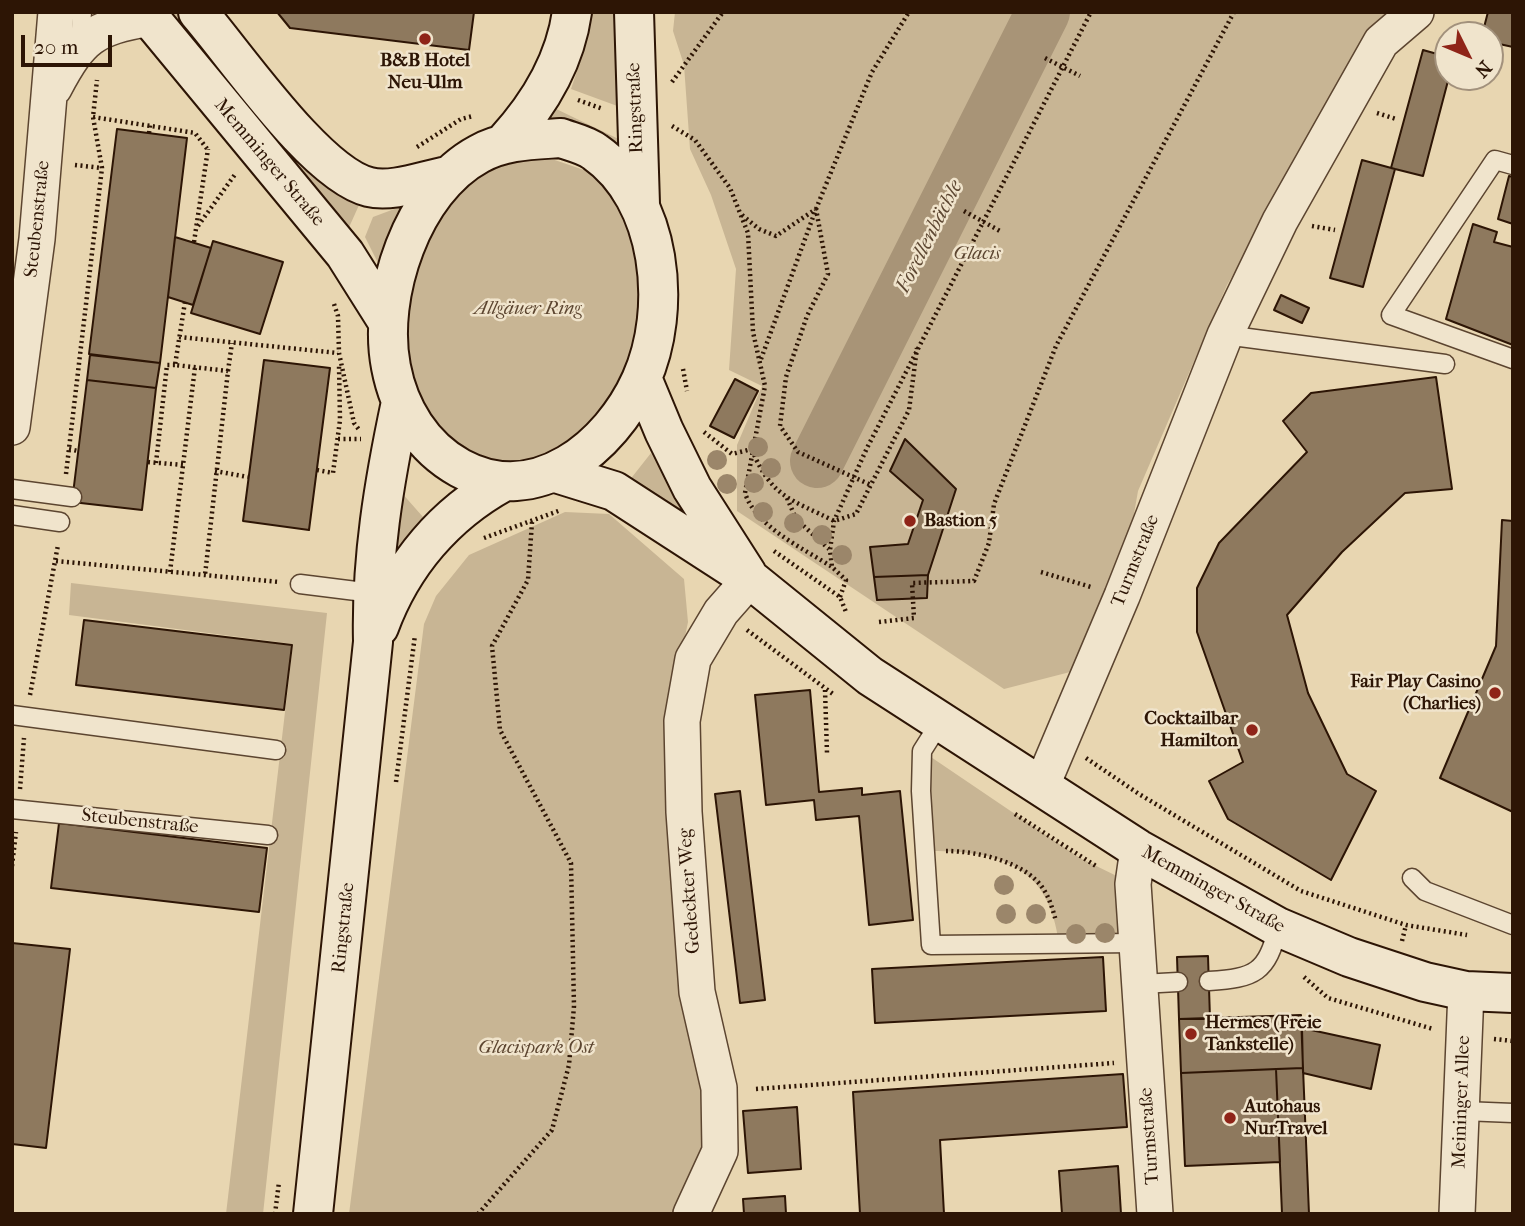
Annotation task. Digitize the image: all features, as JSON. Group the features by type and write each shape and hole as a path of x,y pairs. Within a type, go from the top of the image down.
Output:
{"main road":[{"path":"494,128 561,138 594,151 620,175 640,204 659,278 656,322 642,378 622,416 591,450 556,473 534,480 503,482 470,473 449,462 431,447 413,425 401,402 390,363 386,319 403,251 414,224 448,176 478,154 494,128 529,116 560,57 572,12"},
{"name":"Ringstraße","path":"634,12 635,119 640,204"},
{"path":"200,13 312,151 342,176 370,188 398,186 448,176"},
{"name":"Memminger Straße","path":"147,15 345,254 386,319"},
{"name":"Memminger Straße","path":"642,378 692,488 750,579"},
{"name":"Ringstraße","path":"313,1214 373,642 372,593 376,537 401,402"},
{"name":"Memminger Straße","path":"556,473 614,491 750,579 870,676 1042,785 1275,941 1466,991 1513,993"},
{"name":"Ringstraße","path":"373,642 398,582 453,515 474,498 503,482"}],"street":[{"name":"Steubenstraße","path":"12,427 30,292 51,94 56,12"},
{"name":"Turmstraße","path":"1042,785 1122,596 1224,335 1280,221 1381,42 1416,12"},
{"name":"Steubenstraße","path":"51,94 87,43 111,25 147,15"},
{"name":"Gedeckter Weg","path":"691,1214 720,1151 719,1087 697,992 684,812 682,721 693,659 721,612 750,579"},
{"name":"Turmstraße","path":"1138,849 1133,884 1155,1214"},
{"name":"Meininger Allee","path":"1457,1214 1466,991"}],"lane":[{"path":"1513,165 1495,160 1391,315 1513,359"},
{"path":"1224,335 1445,364"},
{"path":"12,489 68,496"},
{"path":"12,515 60,522"},
{"path":"300,584 372,593"},
{"path":"19,716 276,750"},
{"path":"941,721 922,751 920,791 931,945 1137,943"},
{"name":"Steubenstraße","path":"15,809 268,835"},
{"path":"1412,878 1425,891 1513,925"},
{"path":"1209,981 1247,978 1275,941"},
{"path":"1141,984 1178,982"},
{"path":"1463,1111 1513,1113"}],"path":[{"path":"668,88 723,12"},
{"path":"761,360 816,209 872,72 909,12"},
{"path":"832,567 830,550 834,522 854,478 918,344 1091,12"},
{"path":"879,622 914,618 912,583 974,581 989,543 994,504 1056,346 1234,12"},
{"path":"68,496 69,449 102,168 93,117 87,43"},
{"path":"1045,58 1080,76"},
{"path":"548,84 584,103 635,119 665,121 695,140 730,188 748,233 754,332 765,386 745,493 748,504 766,523 832,567 846,580 840,597"},
{"path":"93,117 195,133 208,150"},
{"path":"409,154 426,140 461,119 494,128"},
{"path":"149,133 150,125"},
{"path":"200,129 217,150"},
{"path":"194,243 210,141"},
{"path":"230,165 244,182"},
{"path":"196,228 236,173"},
{"path":"741,215 759,229 776,236 816,209"},
{"path":"816,209 828,274 807,316 786,377 780,426 798,452 870,485"},
{"path":"964,211 1000,231"},
{"path":"317,470 333,473 338,439 338,316 330,293"},
{"path":"175,365 185,302"},
{"path":"179,337 339,353"},
{"path":"205,575 232,343"},
{"path":"752,449 762,475 776,492 834,522 856,514 909,410 918,344"},
{"path":"338,439 365,439 354,423 339,353"},
{"path":"156,463 167,365 228,371"},
{"path":"170,572 195,367"},
{"path":"702,431 732,454 752,449"},
{"path":"69,449 78,451"},
{"path":"148,462 183,466"},
{"path":"215,471 248,477"},
{"path":"787,497 796,519 830,550"},
{"path":"453,515 479,540 571,508"},
{"path":"12,866 19,716 56,561 60,522"},
{"path":"478,1214 552,1130 569,1065 574,1006 571,863 500,730 493,658 492,646 528,580 531,522"},
{"path":"56,561 300,584"},
{"path":"1041,572 1122,596"},
{"path":"395,786 415,634"},
{"path":"825,689 827,753"},
{"path":"1062,742 1139,794 1301,891 1406,925 1475,936"},
{"path":"925,851 960,851 1005,862 1025,873 1044,889 1056,920 1059,944"},
{"path":"756,1090 1146,1061"}],"green space":[{"path":"157,12 185,12 364,194 346,234"},
{"path":"587,12 624,12 620,107 571,89 585,47"},
{"name":"Glacis","path":"675,12 1395,12 1378,27 1227,285 1138,491 1127,554 1074,671 1004,689 737,511 737,445 762,386 729,370 736,269 711,195 690,149 684,65 673,31"},
{"path":"550,106 631,145 634,160 540,122"},
{"name":"Allgäuer Ring","path":"540,155 590,172 624,206 639,245 647,342 600,433 528,471 456,454 419,411 403,331 412,267 438,207 484,164"},
{"path":"421,199 384,275 365,237 373,217"},
{"path":"651,453 675,497 697,527 625,486"},
{"path":"393,483 423,517 380,582"},
{"name":"Glacispark Ost","path":"565,512 609,514 684,579 688,622 665,734 713,1151 686,1214 349,1214 424,624 436,596 469,555"},
{"path":"71,583 327,613 263,1214 226,1214 293,644 69,615"},
{"path":"922,751 1080,858 1133,884 1137,943 1059,944 1053,917 1044,895 1031,879 1016,867 975,854 924,851"}],"building":[{"name":"B&B Hotel Neu-Ulm","path":"277,12 474,12 469,50 290,28"},
{"path":"1488,12 1513,12 1513,47 1504,45 1504,21 1486,21"},
{"path":"1423,50 1434,53 1434,91 1445,91 1423,176 1391,168"},
{"path":"117,129 187,138 160,363 89,354"},
{"path":"1362,160 1395,169 1363,287 1330,278"},
{"path":"1509,176 1513,177 1513,224 1498,219"},
{"path":"1473,224 1497,232 1494,242 1513,247 1513,345 1446,319"},
{"path":"175,237 211,248 193,305 168,297"},
{"path":"213,241 283,262 260,334 191,313"},
{"path":"1281,295 1309,308 1302,323 1274,310"},
{"path":"90,355 160,363 156,388 87,380"},
{"path":"264,360 330,368 309,530 243,521"},
{"path":"1436,377 1452,489 1405,493 1342,552 1287,615 1308,693 1347,774 1376,791 1331,880 1228,819 1209,781 1243,762 1197,632 1197,588 1219,543 1307,452 1283,421 1311,393"},
{"path":"735,379 758,391 734,438 710,426"},
{"path":"87,380 156,388 142,510 72,502"},
{"path":"905,439 956,489 928,575 874,577 870,547 908,544 923,500 890,471"},
{"name":"Fair Play Casino (Charlies)","path":"1502,520 1513,521 1513,812 1440,778 1496,646"},
{"path":"928,575 927,598 877,600 874,577"},
{"path":"84,620 292,645 284,710 76,685"},
{"path":"810,690 819,792 862,788 862,795 900,791 913,920 869,925 859,816 816,820 814,800 766,805 755,695"},
{"path":"740,791 765,1000 740,1003 715,794"},
{"path":"59,823 267,848 259,912 51,888"},
{"path":"12,943 70,949 46,1148 12,1144"},
{"path":"1208,956 1210,1019 1179,1019 1177,957"},
{"path":"1103,957 1106,1011 875,1023 872,969"},
{"path":"1301,1015 1303,1068 1181,1073 1179,1019"},
{"path":"1302,1028 1380,1045 1371,1089 1303,1073"},
{"path":"1303,1068 1309,1214 1282,1214 1276,1069"},
{"name":"Autohaus NurTravel","path":"1276,1069 1280,1162 1185,1166 1181,1073"},
{"path":"1123,1074 1127,1127 940,1140 944,1214 860,1214 853,1092"},
{"path":"797,1107 801,1169 748,1173 743,1111"},
{"path":"1118,1166 1121,1214 1062,1214 1059,1171"},
{"path":"785,1196 786,1214 744,1214 743,1199"}],"waterway":[{"name":"Forellenbächle","path":"817,461 1043,12"}],"place":[{"name":"B&B Hotel Neu-Ulm","path":"425,39"},
{"name":"Bastion 5","path":"910,521"},
{"name":"Fair Play Casino (Charlies)","path":"1495,693"},
{"name":"Cocktailbar Hamilton","path":"1252,730"},
{"name":"Hermes (Freie Tankstelle)","path":"1191,1034"},
{"name":"Autohaus NurTravel","path":"1230,1118"}]}
